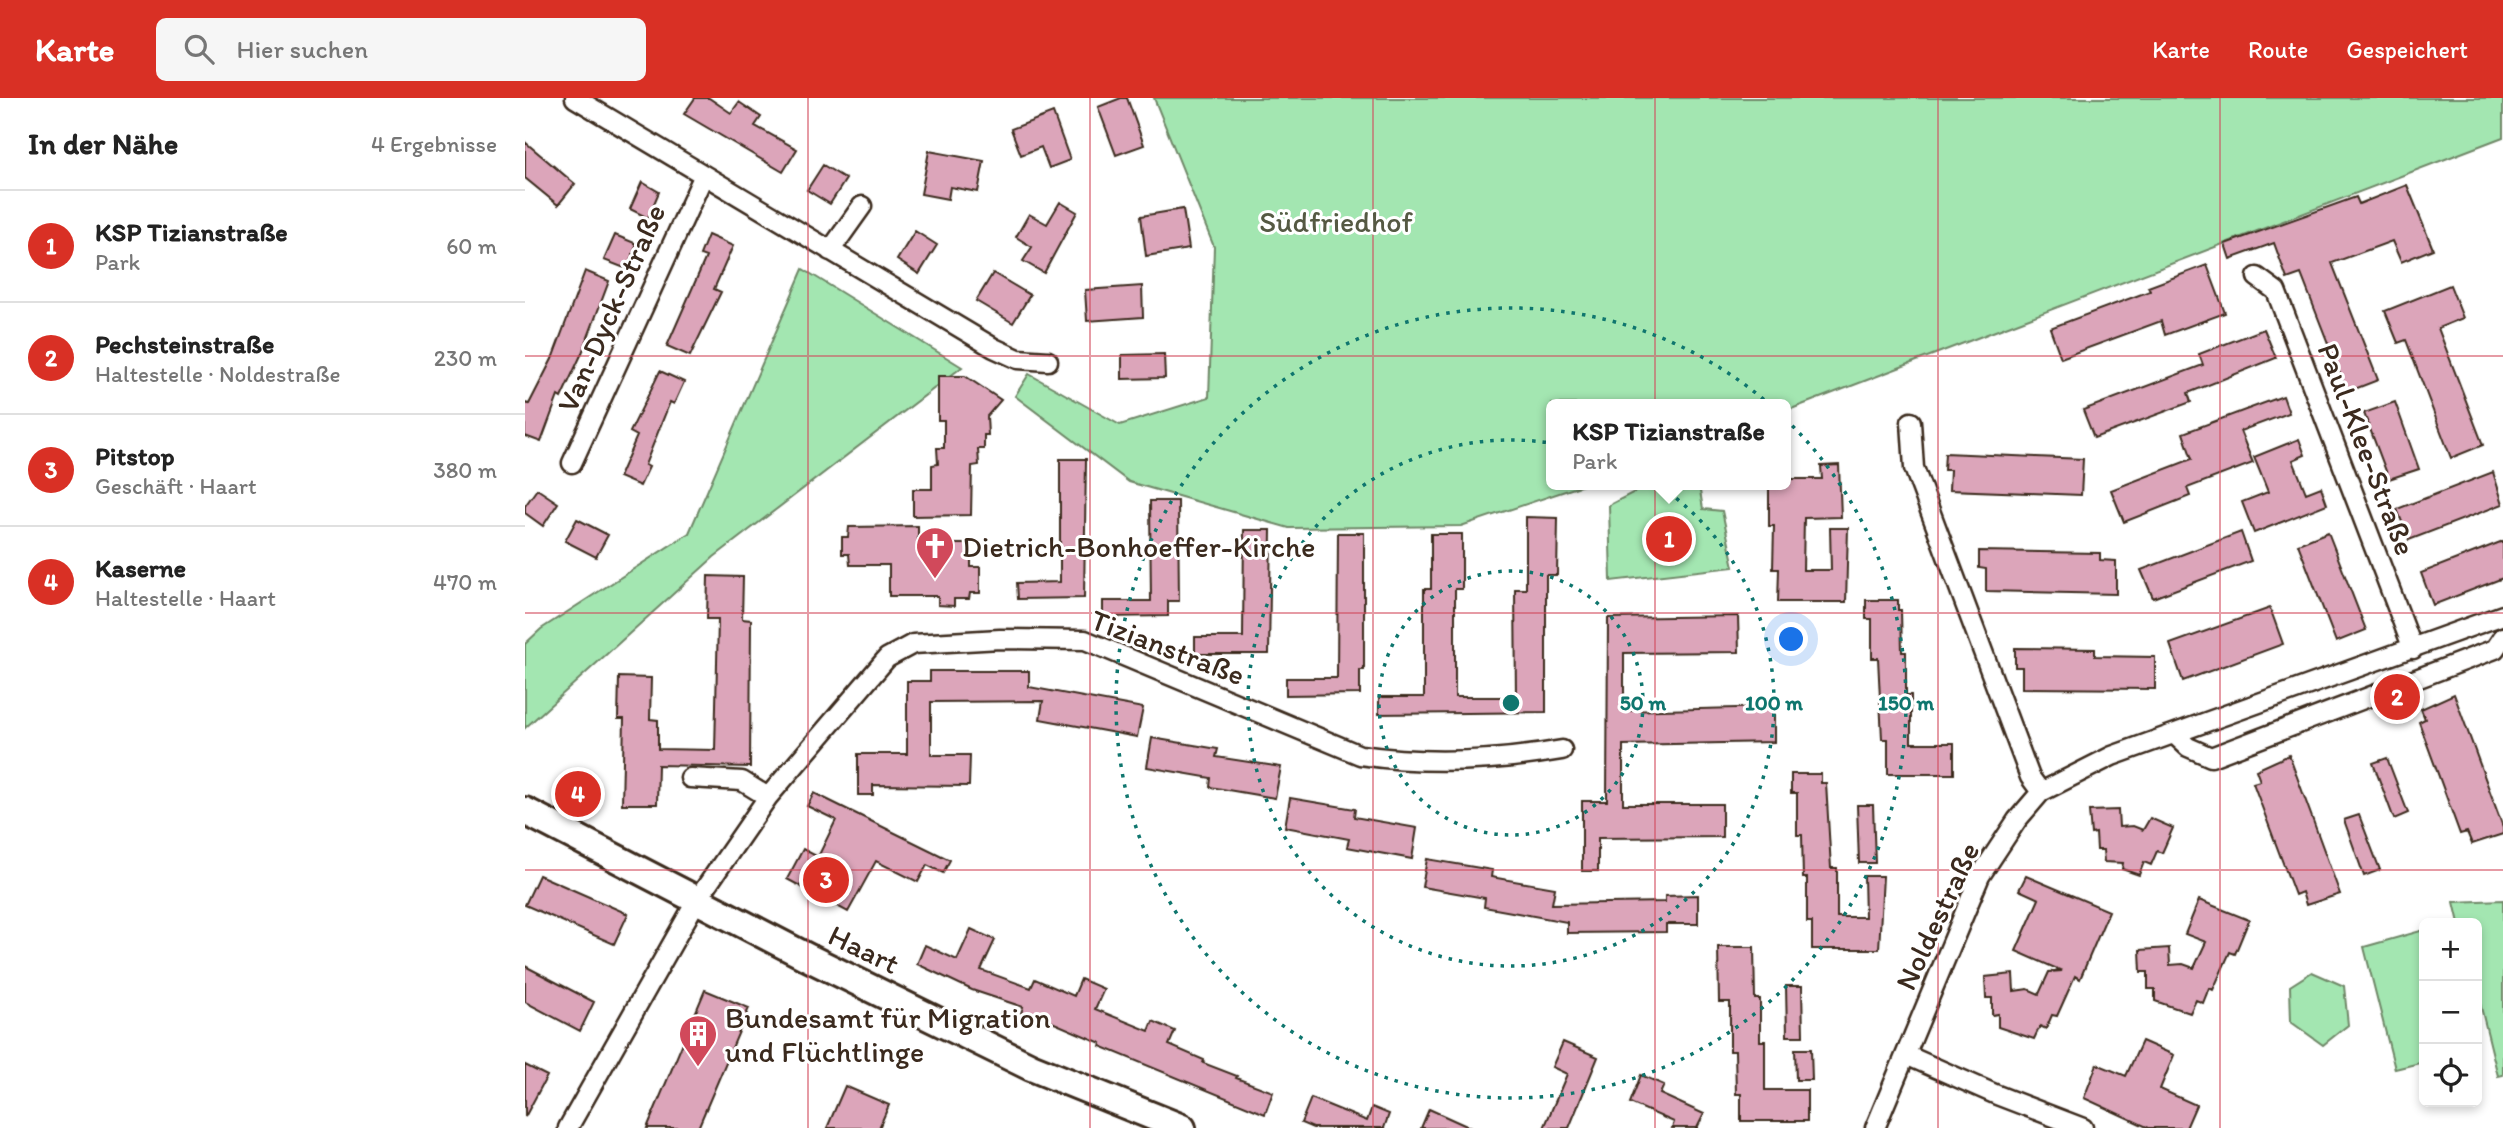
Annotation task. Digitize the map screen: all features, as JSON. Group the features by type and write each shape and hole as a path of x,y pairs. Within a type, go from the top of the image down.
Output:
{"main road":[{"name":"Haart","path":"525,811 1031,1067 1182,1128"}],"street":[{"path":"575,98 703,177 994,348 1018,359 1048,361"},
{"name":"Van-Dyck-Straße","path":"572,463 703,177"},
{"path":"830,251 862,206"},
{"name":"Paul-Klee-Straße","path":"2257,277 2276,291 2413,649"},
{"path":"1911,422 1914,468 2030,776 2041,792"},
{"name":"Noldestraße","path":"1875,1128 1980,876 2017,820 2041,792 2112,756 2503,615"},
{"path":"2175,734 2188,747 2211,757 2495,649 2503,637"},
{"name":"Tizianstraße","path":"568,1128 697,900 768,797 887,658 913,644 1000,639 1084,639 1360,755 1408,762 1479,762 1562,750"},
{"path":"690,778 742,781 768,797"},
{"path":"1906,1055 1997,1096 2083,1128"}],"green space":[{"name":"Südfriedhof","path":"1154,98 2503,98 2503,137 1791,409 1791,399 1546,399 1546,490 1568,490 1461,526 1289,528 1129,482 1015,396 1029,374 1120,425 1209,397 1214,247"},
{"path":"803,269 962,367 714,557 525,728 525,644 541,629 689,533"},
{"path":"1638,490 1700,490 1703,509 1722,511 1734,567 1611,581 1609,505"},
{"path":"2503,900 2503,1075 2498,1076 2482,1011 2482,918 2458,918 2454,902"},
{"path":"2419,931 2419,1063 2395,1069 2364,947"},
{"path":"2312,972 2344,986 2348,1025 2323,1045 2291,1022 2290,986"}],"building":[{"path":"695,98 709,98 731,113 739,102 761,117 755,126 797,149 783,172 684,114"},
{"path":"1127,98 1144,145 1116,155 1098,107"},
{"path":"1053,113 1070,160 1049,168 1041,147 1021,155 1011,129"},
{"path":"525,142 575,184 558,205 525,178"},
{"path":"929,151 984,161 978,192 950,187 948,199 921,194"},
{"path":"823,165 846,179 830,204 807,190"},
{"path":"642,182 659,192 648,218 630,209"},
{"path":"2407,185 2433,249 2401,262 2392,241 2332,263 2378,380 2347,392 2301,274 2287,279 2274,243 2230,259 2225,244 2356,197 2359,204"},
{"path":"1060,202 1077,212 1044,273 1023,261 1032,247 1016,237 1029,214 1047,224"},
{"path":"1183,209 1189,249 1146,256 1141,216"},
{"path":"915,231 937,245 919,274 897,260"},
{"path":"615,235 637,244 627,269 604,260"},
{"path":"708,235 733,246 714,289 721,292 690,356 667,346 706,257 700,255"},
{"path":"2207,265 2225,313 2165,335 2161,321 2061,358 2050,328 2150,291 2148,287"},
{"path":"585,271 609,281 582,353 561,398 558,396 541,442 525,436 525,403 529,404 552,359"},
{"path":"993,273 1030,295 1013,323 976,301"},
{"path":"2450,285 2463,318 2438,328 2483,445 2451,458 2406,340 2398,343 2385,311"},
{"path":"1142,286 1143,317 1087,321 1085,290"},
{"path":"2264,329 2276,358 2188,393 2191,402 2094,438 2083,410 2203,365 2199,354"},
{"path":"1164,354 1165,378 1122,379 1122,355"},
{"path":"660,371 684,382 674,404 670,402 645,465 649,467 640,486 619,477 637,436 630,432"},
{"path":"938,376 965,376 1001,400 987,416 988,435 984,435 984,449 978,449 979,465 972,466 971,515 913,516 913,489 932,489 932,465 938,464 937,448 944,448 944,420 938,420"},
{"path":"2283,396 2289,413 2240,431 2253,463 2187,488 2190,496 2124,522 2111,490 2192,459 2183,433"},
{"path":"2395,402 2419,469 2389,479 2364,413"},
{"path":"2299,439 2305,455 2293,460 2306,493 2321,487 2327,504 2254,533 2242,502 2268,492 2254,457"},
{"path":"1945,453 2083,459 2081,495 1949,490 1950,470 1944,470"},
{"path":"1060,459 1086,459 1084,598 1018,599 1017,583 1060,582"},
{"path":"1839,465 1841,517 1804,518 1803,570 1831,570 1830,528 1848,528 1846,602 1778,602 1779,569 1773,569 1774,526 1769,526 1769,490 1791,490 1791,479 1822,479 1821,466"},
{"path":"2493,472 2503,504 2409,540 2397,509"},
{"path":"537,489 558,503 543,526 525,513 525,506"},
{"path":"1150,501 1178,501 1179,601 1168,601 1168,616 1103,617 1103,601 1151,601"},
{"path":"1526,517 1558,518 1557,575 1546,575 1546,712 1379,714 1379,697 1424,697 1424,589 1431,589 1431,534 1462,534 1462,589 1455,589 1455,697 1516,697 1515,589 1526,589"},
{"path":"577,519 608,535 596,557 565,541"},
{"name":"Dietrich-Bonhoeffer-Kirche","path":"918,526 918,544 971,544 971,567 980,567 980,593 970,593 969,599 954,599 954,606 938,605 938,596 889,596 889,565 850,565 849,554 842,554 842,537 848,537 849,527"},
{"path":"1244,530 1271,530 1269,654 1195,654 1195,637 1243,637"},
{"path":"2241,532 2251,561 2153,598 2141,570"},
{"path":"2328,532 2366,630 2336,642 2298,544"},
{"path":"1338,533 1364,533 1364,670 1360,670 1360,694 1286,695 1286,678 1337,678"},
{"path":"2503,541 2503,578 2433,605 2421,573"},
{"path":"1979,551 2100,553 2100,560 2116,561 2116,594 1986,591 1986,569 1979,568"},
{"path":"708,576 743,577 742,619 751,620 750,767 658,765 657,804 622,804 624,719 618,719 619,677 651,678 650,719 658,720 658,749 715,750 718,619 707,619"},
{"path":"1866,600 1898,600 1898,610 1901,610 1902,652 1906,652 1906,695 1911,695 1911,743 1954,743 1954,774 1888,774 1888,739 1882,739 1878,658 1872,658 1872,619 1866,619"},
{"path":"2270,608 2283,644 2183,681 2170,644"},
{"path":"1738,616 1739,652 1624,653 1624,711 1774,707 1774,742 1623,745 1623,804 1722,804 1722,837 1598,838 1598,871 1582,871 1582,801 1607,801 1608,618"},
{"path":"2015,648 2095,649 2095,656 2155,657 2155,689 2022,688 2022,667 2015,667"},
{"path":"930,671 1029,671 1029,687 1143,708 1137,737 1040,719 1043,701 931,702 931,755 970,755 969,786 873,785 873,795 858,795 858,754 907,754 907,681 930,681"},
{"path":"2454,694 2503,827 2503,834 2472,844 2467,832 2460,834 2419,722 2425,719 2421,709"},
{"path":"1152,738 1218,749 1216,757 1281,767 1275,798 1210,787 1211,778 1147,767"},
{"path":"2289,755 2340,894 2306,905 2302,892 2295,895 2253,783 2260,781 2256,770"},
{"path":"2387,758 2408,813 2394,819 2373,763"},
{"path":"1791,774 1821,774 1821,783 1826,783 1831,868 1837,868 1837,917 1865,917 1864,876 1883,876 1879,949 1812,949 1812,922 1807,922 1807,878 1803,878 1802,835 1797,835 1797,793 1791,793"},
{"path":"814,793 950,860 943,873 927,865 918,882 876,861 848,912 787,879 803,849 818,857 836,820 807,806"},
{"path":"1290,798 1355,809 1354,817 1417,828 1412,859 1347,847 1349,839 1285,827"},
{"path":"1857,805 1873,805 1875,863 1859,863"},
{"path":"2118,810 2119,827 2133,826 2143,830 2150,818 2173,828 2162,853 2157,851 2151,865 2144,862 2139,875 2122,869 2123,863 2104,862 2103,850 2097,850 2096,833 2091,834 2089,811"},
{"path":"2359,815 2380,870 2364,876 2344,820"},
{"path":"1427,859 1492,870 1491,877 1555,888 1552,904 1665,902 1665,896 1698,895 1698,924 1666,924 1666,932 1567,933 1567,922 1484,907 1485,898 1422,887"},
{"path":"539,875 628,914 614,944 525,905"},
{"path":"2026,876 2109,911 2080,979 2075,976 2057,1016 2052,1015 2046,1029 2040,1026 2034,1039 1998,1027 1998,1014 1992,1015 1992,998 1986,998 1985,977 2013,974 2014,991 2028,989 2039,994 2049,972 2062,971 2016,951 2039,899 2019,890"},
{"path":"2199,900 2249,920 2235,954 2230,952 2213,990 2209,988 2203,1003 2196,1000 2190,1013 2155,1001 2155,989 2148,989 2148,972 2141,972 2140,950 2169,948 2170,965 2183,964 2194,968 2206,942 2185,934"},
{"path":"971,929 995,940 981,970 1031,988 1035,979 1074,996 1081,979 1104,989 1095,1009 1149,1031 1153,1021 1175,1031 1169,1045 1204,1060 1203,1063 1237,1076 1236,1078 1273,1092 1265,1114 1100,1046 1101,1043 1045,1019 1043,1022 1021,1013 1023,1007 972,990 917,964 925,945 957,960"},
{"path":"1718,947 1754,947 1755,999 1760,999 1760,1041 1765,1041 1765,1090 1807,1090 1807,1121 1741,1121 1741,1094 1736,1094 1735,1051 1730,1051 1730,1002 1719,1002"},
{"path":"525,966 594,1002 580,1031 525,1002"},
{"path":"1786,986 1802,986 1803,1036 1787,1036"},
{"name":"Bundesamt für Migration und Flüchtlinge","path":"705,990 749,1008 698,1128 647,1128"},
{"path":"2142,1041 2174,1055 2160,1089 2196,1105 2186,1128 2149,1128 2084,1098 2097,1064 2126,1076"},
{"path":"1563,1042 1598,1057 1569,1128 1544,1128 1567,1074 1552,1067"},
{"path":"1795,1049 1811,1049 1812,1080 1796,1080"},
{"path":"525,1065 547,1076 525,1117"},
{"path":"1641,1075 1664,1085 1660,1094 1704,1114 1697,1128 1672,1128 1674,1122 1630,1103"},
{"path":"845,1086 889,1105 879,1128 827,1128"},
{"path":"1311,1098 1367,1121 1372,1107 1389,1114 1384,1128 1313,1128 1301,1123"},
{"path":"1429,1109 1471,1128 1421,1128"}],"place":[{"name":"KSP Tizianstraße","path":"1669,539"},
{"name":"Dietrich-Bonhoeffer-Kirche","path":"935,580"},
{"name":"Pechsteinstraße","path":"2397,697"},
{"name":"Kaserne","path":"578,794"},
{"name":"Pitstop","path":"826,880"},
{"name":"Bundesamt für Migration und Flüchtlinge","path":"698,1068"}]}
